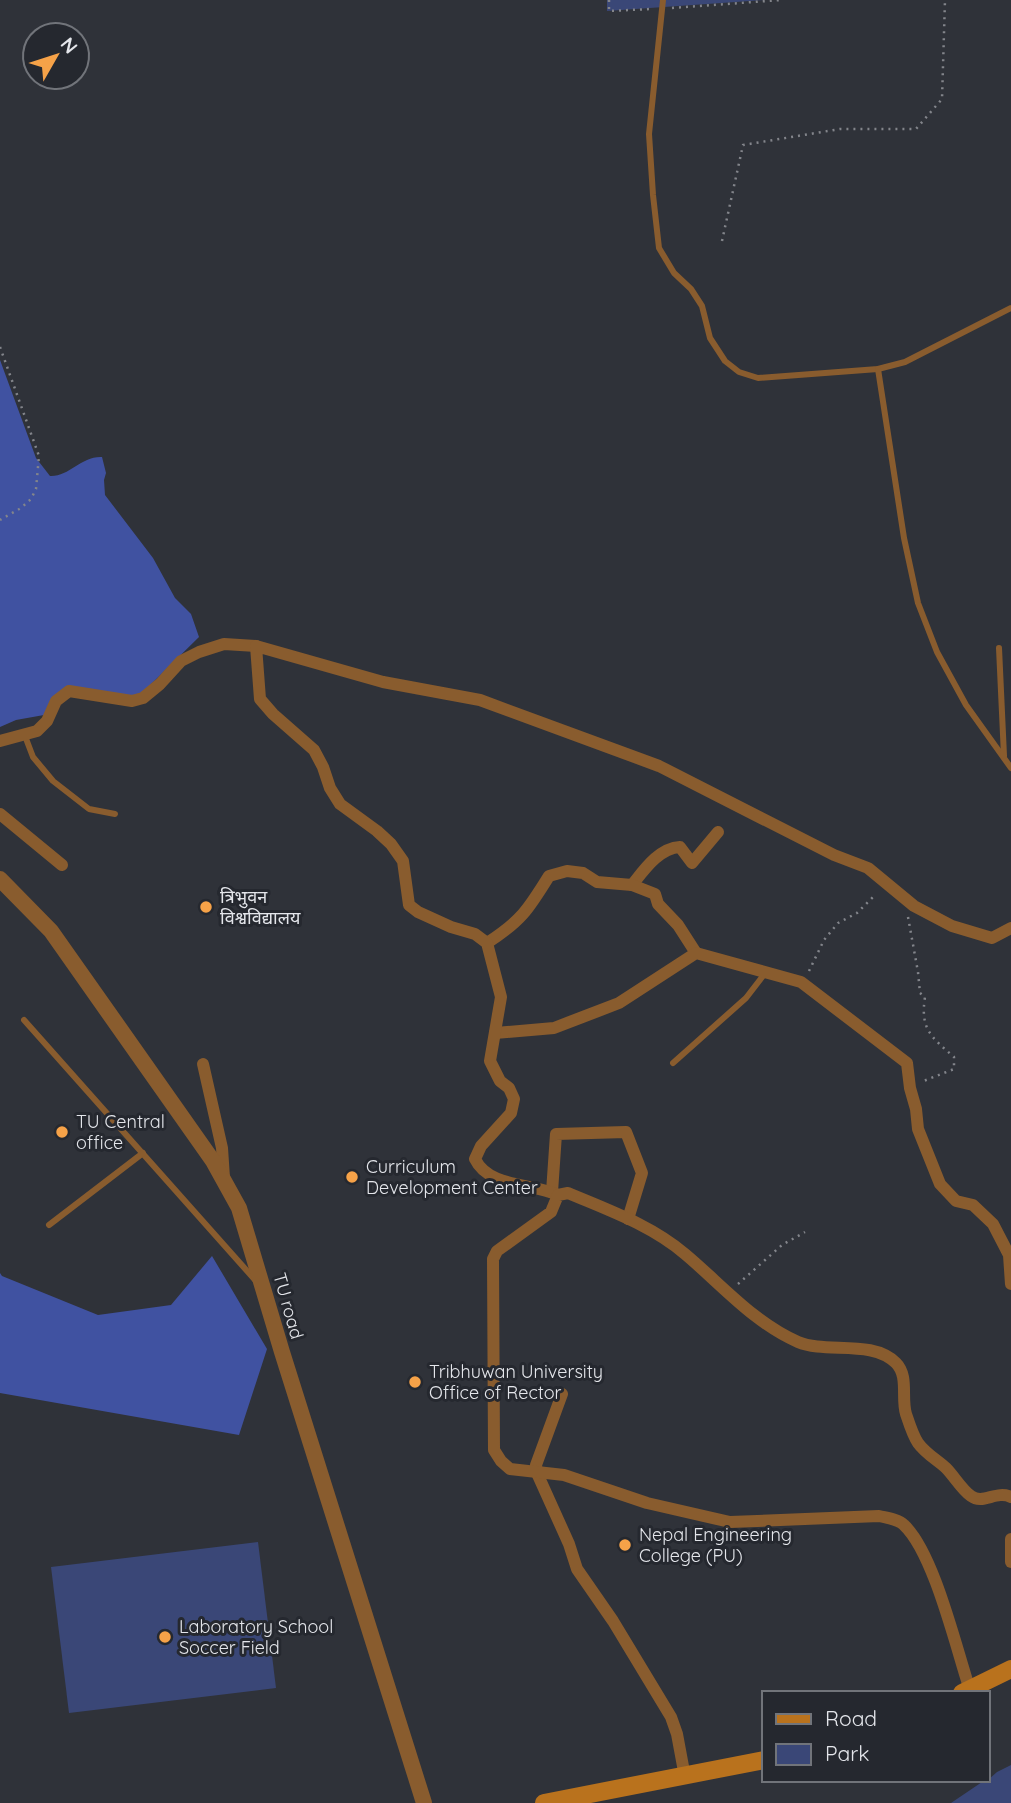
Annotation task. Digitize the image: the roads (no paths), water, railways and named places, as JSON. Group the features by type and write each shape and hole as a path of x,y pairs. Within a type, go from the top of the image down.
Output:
{"main road":[{"path":"966,1691 1011,1669"},
{"path":"544,1803 762,1760"}],"street":[{"path":"0,741 37,731 47,721 56,701 69,691 132,701 152,691 181,661 199,652 224,644 256,646 383,682 480,700 659,766 834,855 867,868 914,906 952,926 992,938 1009,935"},
{"path":"256,646 260,699 314,750 330,788 341,804 391,844 403,861 409,905 418,912 452,927 475,934 487,943 501,998 490,1061 500,1081 509,1088 514,1099 511,1113 481,1146 475,1159 480,1170 495,1177 555,1193 568,1193 647,1228 684,1252 747,1311 800,1343 870,1351 886,1356 898,1364 904,1382 905,1411 918,1443 943,1465 971,1496 981,1499 1001,1493 1011,1497"},
{"path":"0,814 62,864"},
{"path":"632,885 649,865 669,848 680,847 692,863 718,832"},
{"path":"487,943 525,914 549,876 567,871 583,873 597,882 632,885 655,894 658,904 678,925 696,953 803,983 907,1063 909,1088 922,1143 940,1184 957,1201 973,1205 993,1224 1009,1255 1011,1284"},
{"name":"TU road","path":"0,879 17,893 51,931 213,1161 239,1208 424,1803"},
{"path":"495,1033 554,1028 619,1003 696,953"},
{"path":"203,1064 222,1148 224,1182"},
{"path":"628,1219 642,1173 626,1132 556,1134 555,1193 551,1212 497,1251 493,1259 494,1450 501,1461 510,1469 564,1475 648,1503 730,1522 879,1516 902,1523 916,1540 935,1581 966,1691"},
{"path":"562,1394 536,1465 537,1474 577,1569 613,1621 671,1717 685,1777"},
{"path":"1011,1539 1011,1562"}],"lane":[{"path":"663,0 649,134 659,247 674,273 691,289 702,306 710,338 725,361 739,372 758,378 878,369 905,362 1011,308"},
{"path":"878,369 904,538 918,603 937,652 965,705 1011,768"},
{"path":"999,648 1004,758"},
{"path":"25,736 33,757 53,781 89,809 115,814"},
{"path":"673,1063 746,998 766,972"},
{"path":"24,1020 262,1287"},
{"path":"49,1225 143,1153"}],"place":[{"name":"त्रिभुवन विश्वविद्यालय","path":"206,907"},
{"name":"TU Central office","path":"62,1132"},
{"name":"Curriculum Development Center","path":"352,1177"},
{"name":"Tribhuwan University Office of Rector","path":"415,1382"},
{"name":"Nepal Engineering College (PU)","path":"625,1545"},
{"name":"Laboratory School Soccer Field","path":"165,1637"}]}
